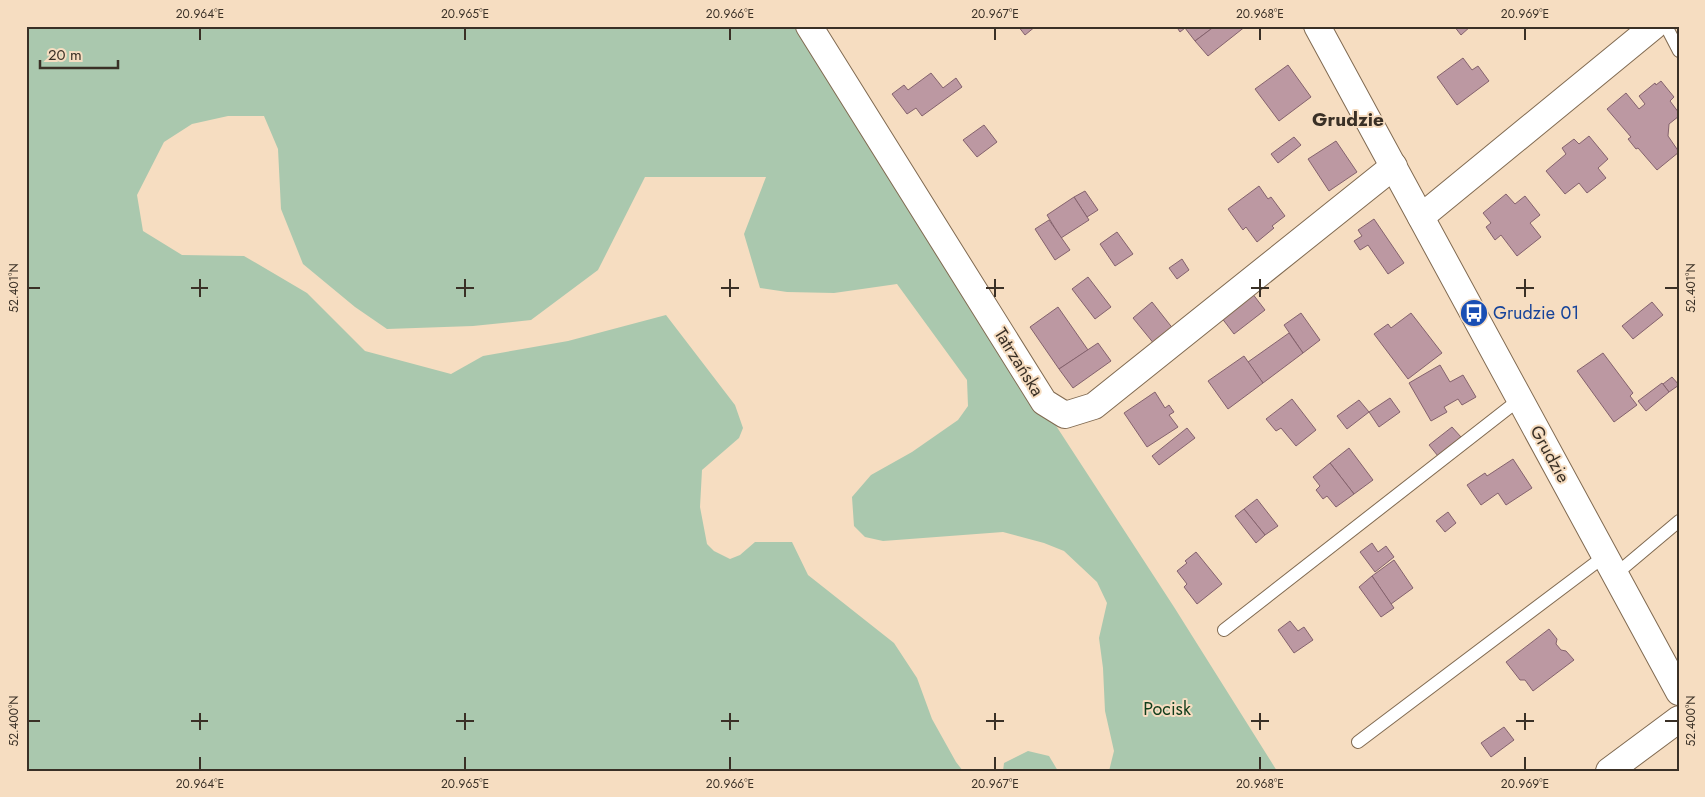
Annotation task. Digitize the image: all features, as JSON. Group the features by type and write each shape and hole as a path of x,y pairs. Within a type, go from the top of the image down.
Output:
{"street":[{"name":"Tatrzańska","path":"809,26 1044,402 1065,416 1094,406 1394,166"},
{"name":"Grudzie","path":"1317,26 1679,692"},
{"path":"1421,217 1654,26"},
{"path":"1609,771 1679,719"}],"lane":[{"path":"1666,26 1679,51"},
{"path":"1224,630 1520,399"},
{"path":"1358,742 1611,564 1679,521"}],"green space":[{"name":"Pocisk","path":"26,26 796,26 1174,607 1277,771 1109,771 1114,751 1105,711 1103,668 1099,638 1107,603 1097,582 1064,551 1044,543 1003,532 883,541 865,537 854,526 852,497 871,475 912,452 958,420 968,406 967,380 897,284 834,293 787,292 760,288 744,234 766,177 645,177 598,270 531,320 473,326 387,329 355,307 303,264 281,209 278,149 264,116 228,116 192,124 164,142 137,195 143,231 182,255 244,256 307,293 365,351 451,374 483,356 568,341 666,315 735,405 743,428 739,438 702,470 700,507 707,544 714,551 730,559 740,555 755,542 792,542 808,575 894,643 917,678 932,719 963,771 26,771"},
{"path":"1028,751 1049,756 1058,771 1003,771 1004,763"}],"building":[{"path":"1018,26 1036,26 1025,35"},
{"path":"1176,26 1215,26 1195,41 1185,28 1180,32"},
{"path":"1215,26 1246,26 1208,56 1195,41"},
{"path":"1454,26 1471,26 1461,35"},
{"path":"1463,58 1472,70 1478,66 1489,81 1457,105 1437,77"},
{"path":"1288,65 1311,97 1279,121 1255,89"},
{"path":"931,73 943,88 956,78 962,87 922,116 916,108 907,114 892,94 904,85 908,90"},
{"path":"1661,81 1674,97 1670,101 1679,113 1679,116 1669,124 1668,136 1679,152 1657,170 1638,148 1636,149 1628,139 1631,137 1607,109 1626,93 1639,109 1645,104 1639,96 1655,83 1656,85"},
{"path":"984,125 997,142 977,157 963,140"},
{"path":"1589,136 1608,159 1598,168 1606,178 1587,193 1579,183 1565,194 1546,171 1566,154 1562,148 1574,139 1579,144"},
{"path":"1294,137 1301,145 1278,163 1271,154"},
{"path":"1336,141 1357,172 1329,191 1308,159"},
{"path":"1259,186 1268,199 1271,197 1285,216 1272,226 1274,228 1257,242 1246,227 1243,230 1228,209"},
{"path":"1085,191 1098,210 1087,217 1074,197"},
{"path":"1506,194 1515,204 1525,196 1540,215 1530,223 1541,237 1517,256 1501,235 1495,240 1486,227 1491,223 1483,213"},
{"path":"1074,197 1089,220 1061,238 1047,215"},
{"path":"1374,219 1404,263 1388,274 1368,245 1360,250 1354,241 1362,236 1358,230"},
{"path":"1049,220 1070,250 1055,260 1035,229"},
{"path":"1117,232 1133,254 1115,266 1100,244"},
{"path":"1182,259 1189,270 1177,279 1169,268"},
{"path":"1088,277 1111,307 1095,319 1072,289"},
{"path":"1252,293 1265,310 1234,334 1221,317"},
{"path":"1152,302 1174,330 1155,345 1133,318"},
{"path":"1652,302 1663,315 1633,339 1622,326"},
{"path":"1058,307 1088,350 1059,369 1030,327"},
{"path":"1301,313 1320,340 1303,353 1284,325"},
{"path":"1411,313 1442,353 1408,379 1374,334 1388,324 1391,328"},
{"path":"1289,333 1303,353 1263,383 1248,362"},
{"path":"1098,343 1111,361 1073,388 1059,369"},
{"path":"1603,353 1633,393 1630,396 1637,405 1614,422 1577,371"},
{"path":"1244,356 1263,383 1228,409 1208,381"},
{"path":"1440,365 1450,382 1463,375 1476,397 1462,405 1458,399 1444,407 1447,412 1431,421 1409,383"},
{"path":"1672,377 1679,385 1669,392 1663,384"},
{"path":"1662,383 1669,392 1646,411 1638,401"},
{"path":"1155,392 1165,408 1169,405 1174,412 1169,415 1178,427 1147,447 1124,413"},
{"path":"1390,398 1400,412 1379,427 1369,412"},
{"path":"1292,399 1316,430 1296,446 1281,428 1276,431 1266,419"},
{"path":"1359,400 1369,412 1347,429 1337,416"},
{"path":"1452,427 1461,437 1438,456 1429,445"},
{"path":"1187,428 1195,438 1159,465 1152,456"},
{"path":"1349,448 1373,480 1354,494 1330,463"},
{"path":"1513,459 1532,488 1506,505 1498,493 1481,505 1467,485 1485,473 1487,476"},
{"path":"1330,463 1354,494 1336,507 1327,496 1323,499 1316,490 1320,486 1313,477"},
{"path":"1257,499 1278,526 1265,535 1244,509"},
{"path":"1244,509 1265,535 1256,543 1235,516"},
{"path":"1448,512 1456,523 1445,532 1436,521"},
{"path":"1372,543 1378,552 1386,546 1394,557 1375,572 1360,552"},
{"path":"1196,552 1222,584 1197,604 1184,587 1187,584 1177,571"},
{"path":"1394,560 1413,588 1391,604 1372,576"},
{"path":"1372,576 1394,608 1381,617 1359,587"},
{"path":"1290,621 1298,631 1304,627 1313,640 1294,653 1278,630"},
{"path":"1549,629 1557,639 1556,644 1574,660 1533,691 1525,680 1520,680 1506,662"},
{"path":"1504,727 1514,740 1491,757 1481,743"}],"place":[{"name":"Grudzie 01","path":"1474,313"}],"district":[{"name":"Grudzie","path":"1348,119"}]}
